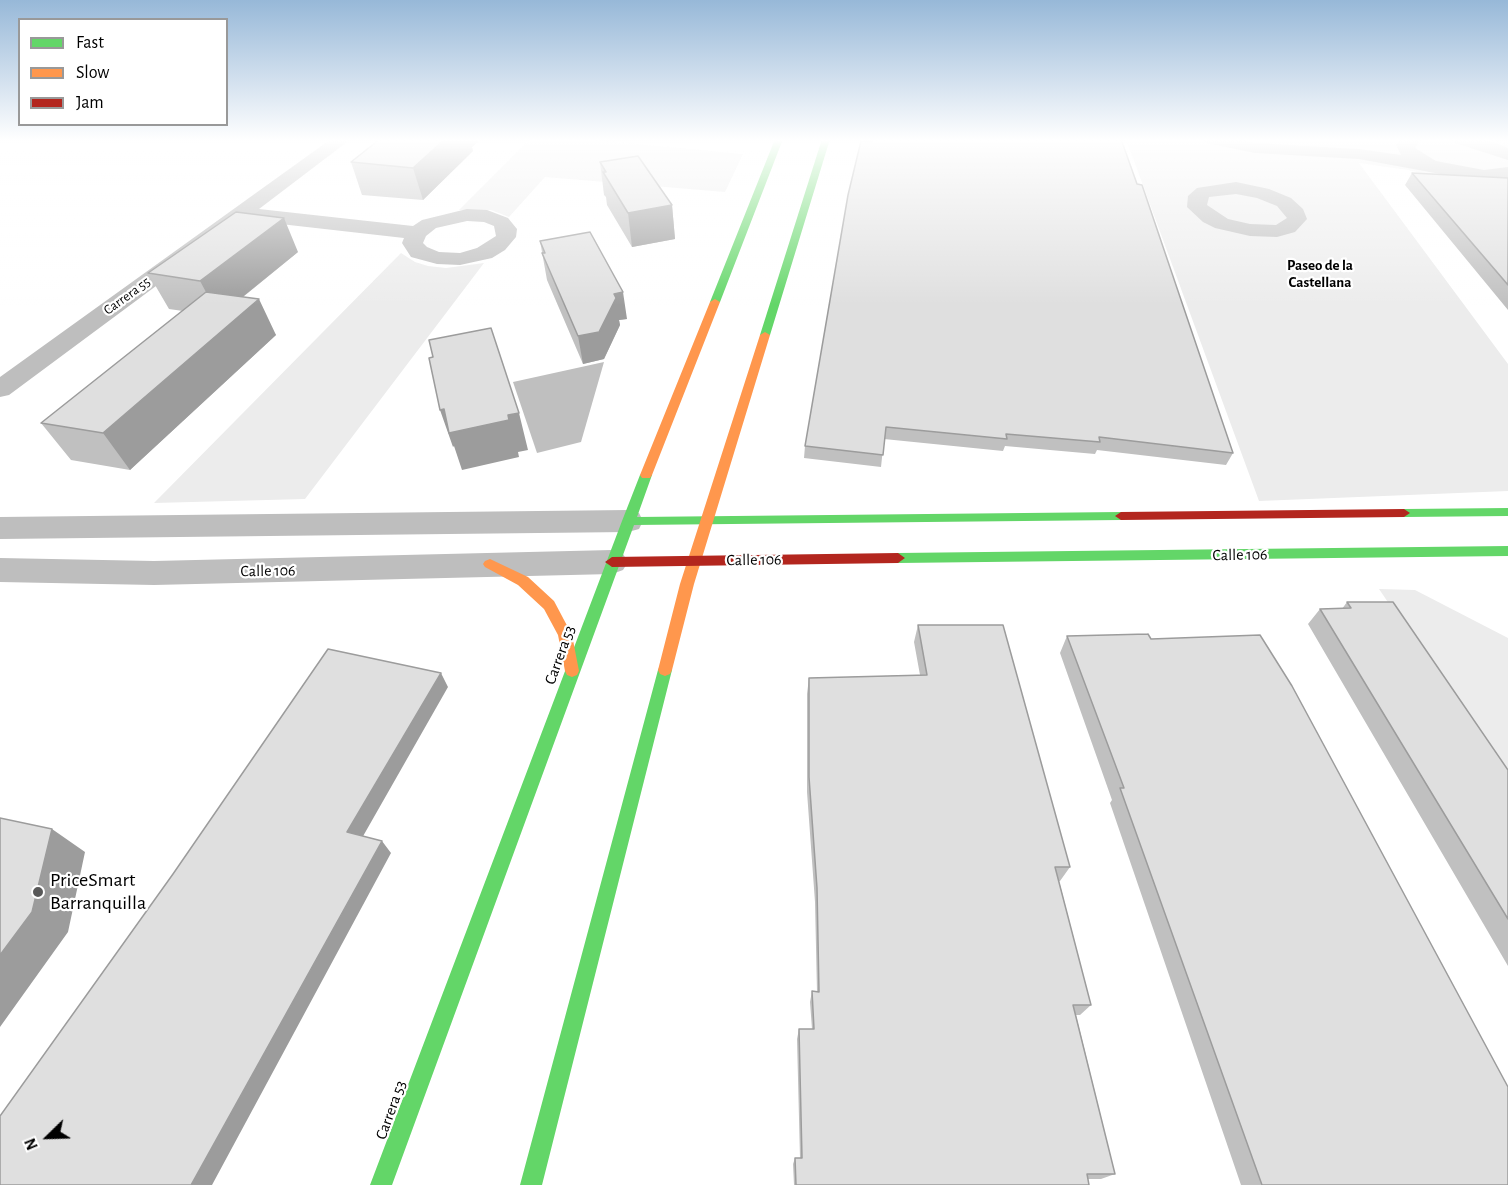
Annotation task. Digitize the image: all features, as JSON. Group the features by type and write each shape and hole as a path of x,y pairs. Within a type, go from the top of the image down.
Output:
{"main road":[{"name":"Carrera 53","path":"381,1185 612,562 757,194"},
{"path":"531,1185 694,560 808,194"},
{"path":"628,522 1508,512"},
{"path":"1443,513 1458,526"},
{"path":"1473,539 1502,567"},
{"name":"Calle 106","path":"612,562 1508,552"},
{"path":"490,564 523,581 549,605 565,635 572,671"}],"street":[{"name":"Carrera 55","path":"0,389 266,194"},
{"path":"1199,194 1197,207 1210,219 1222,224 1264,231 1288,228 1294,224 1297,219 1292,207 1265,194"},
{"path":"240,213 417,233"},
{"path":"0,528 628,522"},
{"name":"Calle 106","path":"0,570 154,573 612,562"}],"shaded area":[{"path":"475,194 529,194 509,217 491,210 459,210"},
{"path":"1146,194 1382,194 1508,364 1508,491 1259,501"},
{"path":"401,253 415,262 428,266 446,268 484,263 305,499 154,503"},
{"path":"604,362 581,442 537,453 513,382"},
{"path":"1379,589 1415,590 1508,638 1508,779"}],"building":[{"path":"617,194 665,194 672,205 628,213"},
{"path":"1145,194 1233,453 1099,437 1100,442 1006,434 1007,439 886,427 883,455 805,446 848,195"},
{"path":"1430,194 1508,194 1508,285"},
{"path":"236,212 284,218 200,281 148,273"},
{"path":"590,232 623,292 614,294 616,298 599,332 578,336 542,253 545,253 540,241"},
{"path":"206,292 259,299 103,433 41,423"},
{"path":"491,328 519,413 508,415 509,420 449,433 444,409 440,410 429,358 433,357 429,340"},
{"path":"1347,602 1393,602 1508,770 1508,919 1320,609 1351,608"},
{"path":"918,625 1003,625 1070,867 1055,867 1091,1005 1073,1005 1115,1174 1087,1174 1089,1185 796,1185 795,1158 802,1158 799,1029 814,1029 812,991 819,992 817,888 809,777 809,678 927,675"},
{"path":"1148,634 1151,639 1260,635 1292,686 1508,1087 1508,1185 1262,1185 1120,788 1124,788 1067,636"},
{"path":"328,649 441,673 347,832 382,841 191,1185 0,1185 0,1116 173,874"},
{"path":"0,818 52,829 32,912 0,955"}],"traffic: fast":[{"path":"715,302 757,194"},
{"path":"765,335 809,194"},
{"path":"381,1185 646,475"},
{"path":"1404,513 1508,512"},
{"path":"628,521 1121,516"},
{"path":"898,558 1508,551"},
{"path":"531,1185 665,670"}],"traffic: slow":[{"path":"646,475 715,302"},
{"path":"665,670 687,584 765,335"},
{"path":"490,564 523,581 549,605 565,635 572,671"}],"traffic: jam":[{"path":"1121,516 1404,513"},
{"path":"612,562 898,558"}],"place":[{"name":"PriceSmart Barranquilla","path":"38,892"}],"district":[{"name":"Paseo de la Castellana","path":"1320,274"}]}
